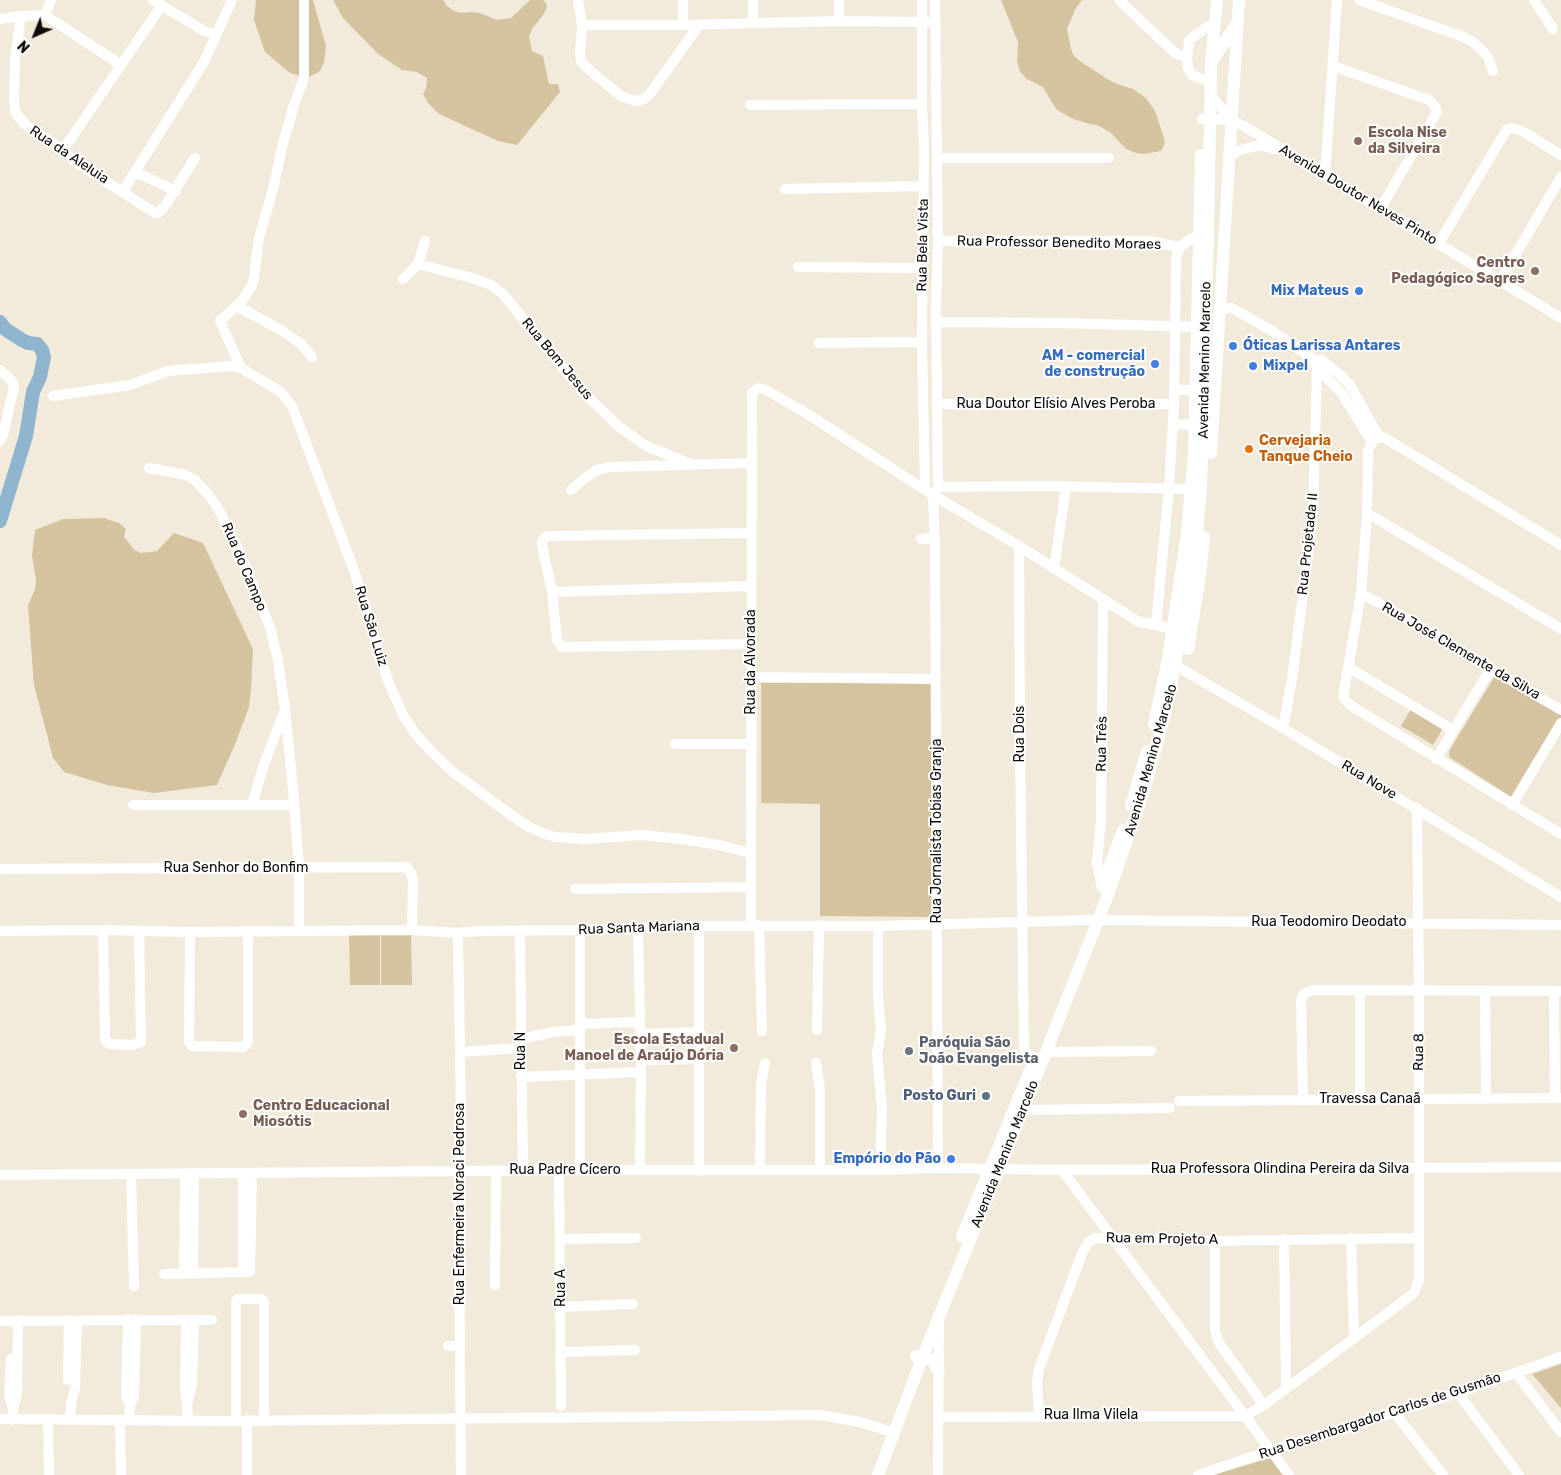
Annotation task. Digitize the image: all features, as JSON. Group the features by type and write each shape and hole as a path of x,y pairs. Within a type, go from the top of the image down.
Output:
{"main road":[{"name":"Avenida Menino Marcelo","path":"1208,86 1207,27 1210,0"},
{"name":"Avenida Menino Marcelo","path":"878,1475 919,1356 939,1316 1034,1060 1128,842 1180,669 1186,602 1197,534 1201,489 1202,324 1199,236 1208,86 1217,0"},
{"path":"1180,669 1198,586 1208,491 1239,0"},
{"path":"1211,63 1238,21"},
{"name":"Avenida Menino Marcelo","path":"872,1475 994,1169 1024,1110 1046,1052 1094,920 1102,888 1128,814 1162,690 1188,534 1195,391 1206,288 1206,119"},
{"path":"1206,288 1224,250"},
{"path":"1202,324 1219,309"},
{"path":"1186,602 1198,586"},
{"path":"919,1356 932,1360 939,1372"}],"street":[{"path":"45,15 51,0"},
{"path":"123,191 204,62 232,0"},
{"path":"241,368 220,321 237,306 252,285 259,238 273,189 283,143 304,78 304,0"},
{"path":"578,0 582,25 581,61 621,96 638,101 649,95 700,25"},
{"path":"683,0 683,25"},
{"path":"753,0 753,23"},
{"path":"838,0 839,21"},
{"name":"Rua Bela Vista","path":"922,0 924,150 922,342 932,490"},
{"name":"Rua Bela Vista","path":"932,490 937,404 936,311 938,241 935,0"},
{"path":"1119,0 1175,53 1187,58"},
{"path":"1325,176 1337,0"},
{"path":"1359,0 1470,40 1481,48 1488,57 1493,71"},
{"path":"1534,0 1553,29"},
{"path":"63,150 121,65 158,3 204,31 216,34"},
{"path":"0,19 45,15 121,65"},
{"name":"Rua da Aleluia","path":"21,16 15,59 14,110 20,120 63,150 74,161 123,191 151,211 158,213 176,191"},
{"path":"582,25 700,25 839,21 934,22"},
{"path":"1207,27 1189,40 1187,58 1190,72 1208,86 1231,120"},
{"path":"1333,66 1429,100 1436,108 1437,112 1380,209"},
{"path":"750,105 922,104"},
{"path":"1206,119 1231,120"},
{"name":"Avenida Doutor Neves Pinto","path":"1231,120 1561,317"},
{"path":"1439,244 1507,129 1511,128 1522,131 1561,155"},
{"path":"1228,158 1238,151 1259,145 1269,146 1298,160"},
{"path":"924,150 937,154 1108,158"},
{"path":"135,172 176,191 196,158"},
{"path":"1500,281 1561,177"},
{"path":"785,189 924,186"},
{"path":"1156,625 1173,424 1176,258 1180,247 1190,239 1199,236"},
{"path":"403,279 418,264 425,241"},
{"name":"Rua Professor Benedito Moraes","path":"938,241 1149,241 1180,247"},
{"name":"Rua Bom Jesus","path":"418,264 491,285 503,294 581,390 617,425 646,446 693,465"},
{"path":"798,267 922,268"},
{"path":"237,306 281,330 301,344 312,357"},
{"path":"1219,309 1232,308 1269,329 1317,362 1337,379 1350,385 1376,440"},
{"path":"922,312 936,311"},
{"path":"936,322 1202,324"},
{"path":"819,343 922,342"},
{"name":"Rua Projetada II","path":"1283,728 1292,679 1313,517 1317,362"},
{"name":"Rua São Luiz","path":"53,396 130,385 168,371 233,366 241,368 281,392 292,406 355,573 388,681 404,717 417,736 432,752 453,772 529,826 543,833 556,837 587,839 640,835 681,839 750,852"},
{"path":"0,370 12,381 14,387 0,441"},
{"name":"Rua da Alvorada","path":"762,1031 750,852 750,586 752,399 754,391 758,388 762,389 806,413"},
{"path":"1174,389 1195,391"},
{"name":"Rua Doutor Elísio Alves Peroba","path":"937,404 1174,404"},
{"path":"804,424 806,413 932,490 1103,600 1137,620 1173,629"},
{"path":"1173,424 1194,425"},
{"path":"1561,546 1385,438 1376,440 1368,451 1367,513 1361,593 1343,697 1346,701 1436,759 1561,834"},
{"path":"571,490 597,470 610,467 752,463"},
{"name":"Rua do Campo","path":"149,468 190,477 208,494 219,510 242,556 271,630 285,708 299,868 299,930"},
{"path":"932,490 1066,486 1191,488"},
{"path":"1054,569 1066,486"},
{"name":"Rua Jornalista Tobias Granja","path":"932,490 935,538 938,1168"},
{"path":"1367,513 1561,629"},
{"path":"751,533 547,536 542,541 552,592 557,640 559,644 566,648 751,644"},
{"path":"921,539 935,538"},
{"name":"Rua Dois","path":"1019,546 1022,922"},
{"path":"552,592 750,586"},
{"name":"Rua José Clemente da Silva","path":"1361,593 1561,710"},
{"name":"Rua Três","path":"1102,888 1098,863 1101,820 1103,600"},
{"path":"1348,667 1453,730"},
{"path":"1436,759 1491,668"},
{"name":"Rua Nove","path":"1180,669 1417,808 1561,897"},
{"path":"750,677 936,679"},
{"name":"Rua do Campo","path":"252,805 262,767 285,708"},
{"path":"1512,805 1561,723"},
{"path":"1552,740 1561,745"},
{"path":"675,744 750,744"},
{"path":"133,805 294,805"},
{"name":"Rua 8","path":"1354,1338 1413,1294 1419,1281 1417,808"},
{"name":"Rua Senhor do Bonfim","path":"0,869 407,868 412,875 413,881 412,930"},
{"path":"575,889 751,886"},
{"name":"Rua Santa Mariana","path":"0,931 412,930 458,933 699,926 878,926 1094,920"},
{"name":"Rua Teodomiro Deodato","path":"1094,920 1561,925"},
{"path":"1022,922 1024,1048 1034,1060"},
{"path":"817,1030 818,925"},
{"path":"699,926 699,1171"},
{"path":"878,926 878,996 881,1031 877,1053 882,1108 880,1170"},
{"path":"638,928 640,1170"},
{"path":"103,930 106,1041 109,1044 132,1045 141,1042 139,931"},
{"path":"580,930 580,1170"},
{"path":"190,932 188,1039 192,1046 243,1046 248,1041 248,931"},
{"name":"Rua N","path":"520,931 523,1170"},
{"name":"Rua Enfermeira Noraci Pedrosa","path":"458,933 461,1052 460,1172 455,1243 460,1346 461,1475"},
{"path":"1303,1100 1301,1003 1304,993 1312,990 1558,991 1558,1098"},
{"path":"1360,991 1360,1099"},
{"path":"1485,991 1486,1099"},
{"path":"461,1052 521,1044 552,1032 580,1027 640,1022"},
{"path":"640,1034 700,1032"},
{"path":"1046,1052 1151,1051"},
{"path":"640,1060 700,1059"},
{"path":"760,1170 760,1085 765,1063"},
{"path":"816,1064 820,1089 820,1170"},
{"path":"521,1077 640,1072"},
{"name":"Travessa Canaã","path":"1178,1100 1558,1098"},
{"path":"1024,1110 1170,1108"},
{"name":"Rua Professora Olindina Pereira da Silva","path":"994,1169 1561,1167"},
{"name":"Rua Padre Cícero","path":"0,1175 460,1172 496,1170 994,1169"},
{"path":"496,1170 496,1284"},
{"name":"Rua A","path":"560,1170 561,1406"},
{"path":"1062,1170 1289,1475"},
{"path":"164,1274 249,1273 252,1270 248,1173"},
{"path":"131,1174 134,1286"},
{"path":"188,1274 190,1174"},
{"path":"561,1239 636,1238"},
{"name":"Rua em Projeto A","path":"1039,1415 1037,1382 1039,1369 1083,1251 1089,1242 1095,1238 1284,1240 1419,1238"},
{"path":"1245,1416 1264,1405 1354,1338 1351,1238"},
{"path":"1215,1240 1215,1330 1217,1338 1264,1405"},
{"path":"1284,1240 1286,1389"},
{"path":"247,1475 242,1420 236,1301 238,1299 261,1299 264,1302 264,1420"},
{"path":"561,1307 633,1304"},
{"path":"938,1475 939,1316"},
{"path":"120,1475 124,1420 134,1396 132,1319"},
{"path":"0,1320 212,1320"},
{"path":"13,1414 17,1394 15,1320"},
{"path":"70,1420 71,1403 68,1388 73,1320"},
{"path":"188,1420 187,1405 192,1385 190,1320"},
{"path":"448,1346 460,1346"},
{"path":"561,1352 635,1350"},
{"name":"Rua Desembargador Carlos de Gusmão","path":"1198,1475 1272,1450 1458,1393 1561,1357"},
{"path":"1516,1373 1561,1432"},
{"path":"1458,1393 1519,1475"},
{"path":"1394,1412 1443,1475"},
{"path":"0,1419 13,1414 48,1420 820,1415 860,1422 888,1431"},
{"name":"Rua Ilma Vilela","path":"938,1417 1039,1415 1245,1416"},
{"path":"48,1420 49,1475"}],"shaded area":[{"path":"256,0 313,0 326,46 324,63 320,71 308,78 290,73 265,52 254,20"},
{"path":"333,0 443,0 454,11 480,13 497,20 511,18 530,0 543,0 547,7 532,29 529,37 532,51 543,56 549,84 558,84 560,92 517,145 498,141 439,114 428,103 423,94 427,78 417,72 402,70 378,54 343,18"},
{"path":"1001,0 1082,0 1076,8 1067,29 1074,56 1109,80 1133,89 1146,98 1155,111 1163,135 1165,143 1161,151 1144,154 1126,149 1111,133 1097,125 1071,118 1056,109 1043,87 1027,79 1020,72 1017,61 1018,42"},
{"path":"104,518 119,523 126,529 124,537 134,550 141,553 157,551 174,533 203,543 253,649 249,707 217,785 154,793 107,785 64,772 53,758 34,685 28,606 35,589 36,580 32,555 35,530 63,519"},
{"path":"1495,676 1561,711 1561,725 1516,797 1510,796 1449,757 1449,751"},
{"path":"931,682 937,917 820,916 820,804 761,803 761,683"},
{"path":"1411,709 1443,728 1433,745 1401,726"},
{"path":"349,931 380,931 380,985 350,985"},
{"path":"381,931 411,931 412,985 381,985"},
{"path":"1561,1364 1561,1408 1532,1374"},
{"path":"1274,1457 1287,1475 1213,1475"}],"waterway":[{"path":"0,322 5,329 22,340 37,344 42,350 44,357 40,377 33,392 26,436 0,521"}],"place":[{"name":"Escola Nise da Silveira","path":"1358,141"},
{"name":"Centro Pedagógico Sagres","path":"1535,271"},
{"name":"Mix Mateus","path":"1359,291"},
{"name":"Óticas Larissa Antares","path":"1233,346"},
{"name":"AM - comercial de construção","path":"1155,364"},
{"name":"Mixpel","path":"1253,366"},
{"name":"Cervejaria Tanque Cheio","path":"1249,449"},
{"name":"Escola Estadual Manoel de Araújo Dória","path":"734,1048"},
{"name":"Paróquia São João Evangelista","path":"909,1051"},
{"name":"Posto Guri","path":"986,1096"},
{"name":"Centro Educacional Miosótis","path":"243,1114"},
{"name":"Empório do Pão","path":"951,1159"}]}
